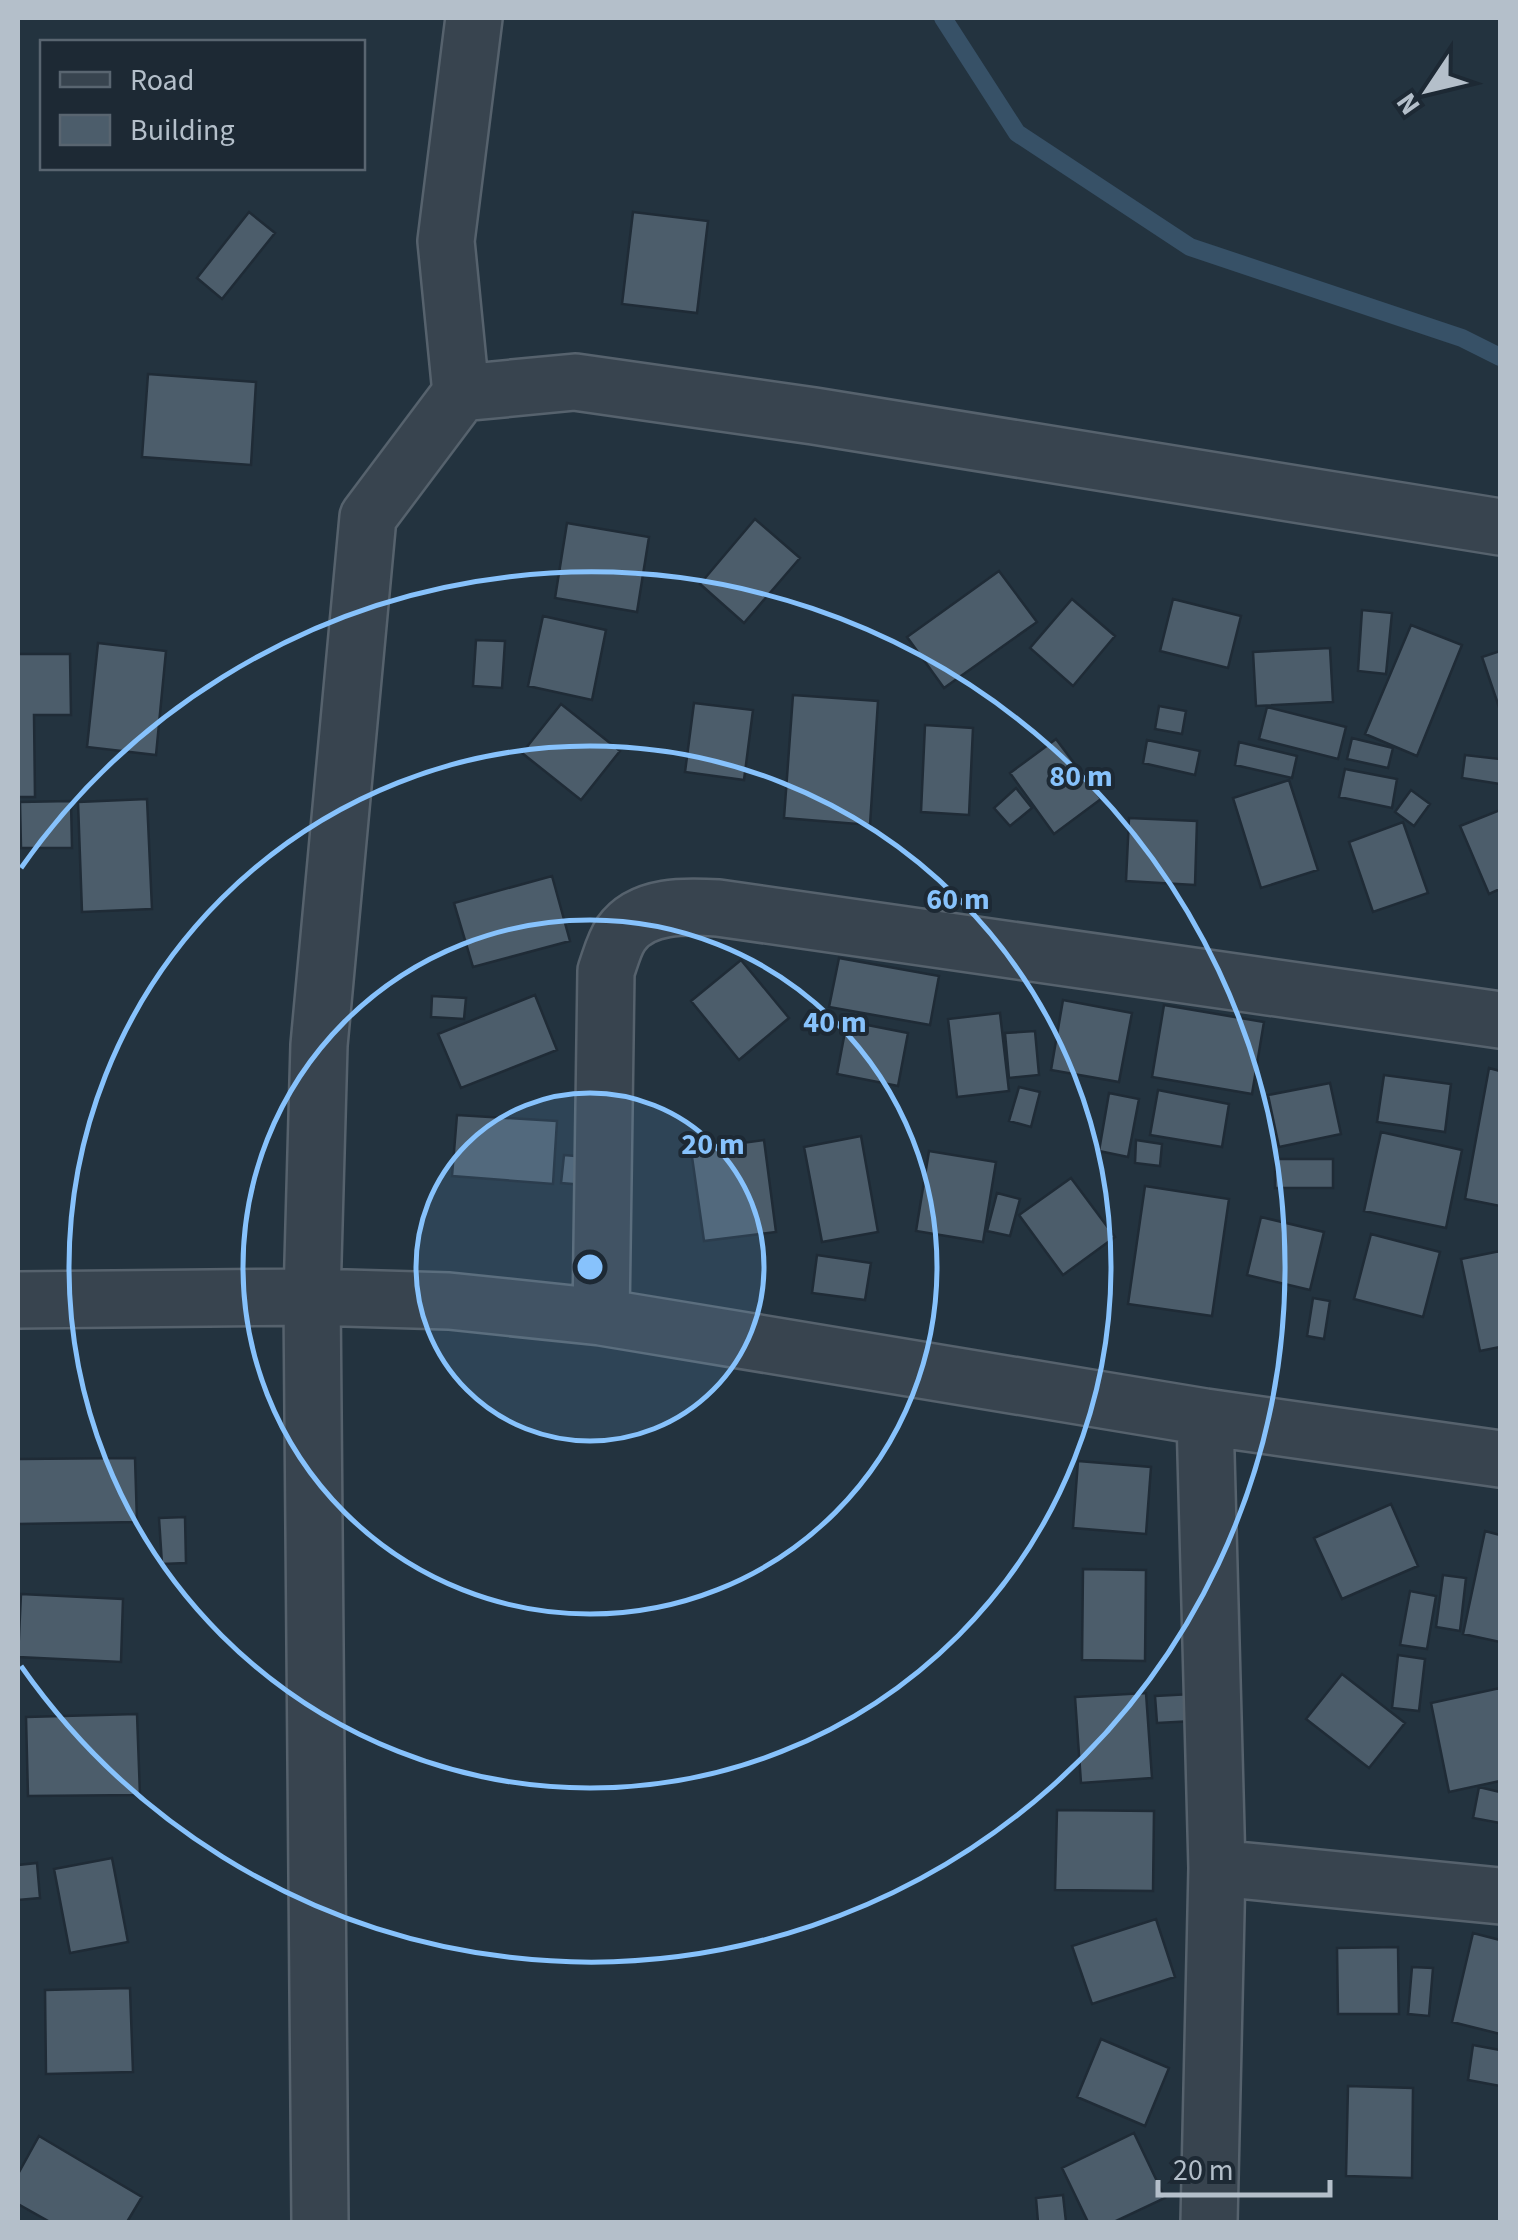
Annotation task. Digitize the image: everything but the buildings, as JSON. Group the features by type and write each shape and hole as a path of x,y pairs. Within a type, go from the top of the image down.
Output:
{"street":[{"path":"320,2222 312,1297 319,1045 368,516 460,394 446,241 474,18"},
{"path":"460,394 575,382 1500,526"},
{"path":"601,1317 606,971 622,932 674,906 718,908 1500,1020"},
{"path":"18,1300 312,1297 449,1301 601,1317 1206,1417 1500,1460"},
{"path":"1206,1417 1217,1868 1209,2222"},
{"path":"1217,1868 1500,1896"}],"waterway":[{"path":"943,18 1017,133 1190,247 1462,338 1500,357"}]}
